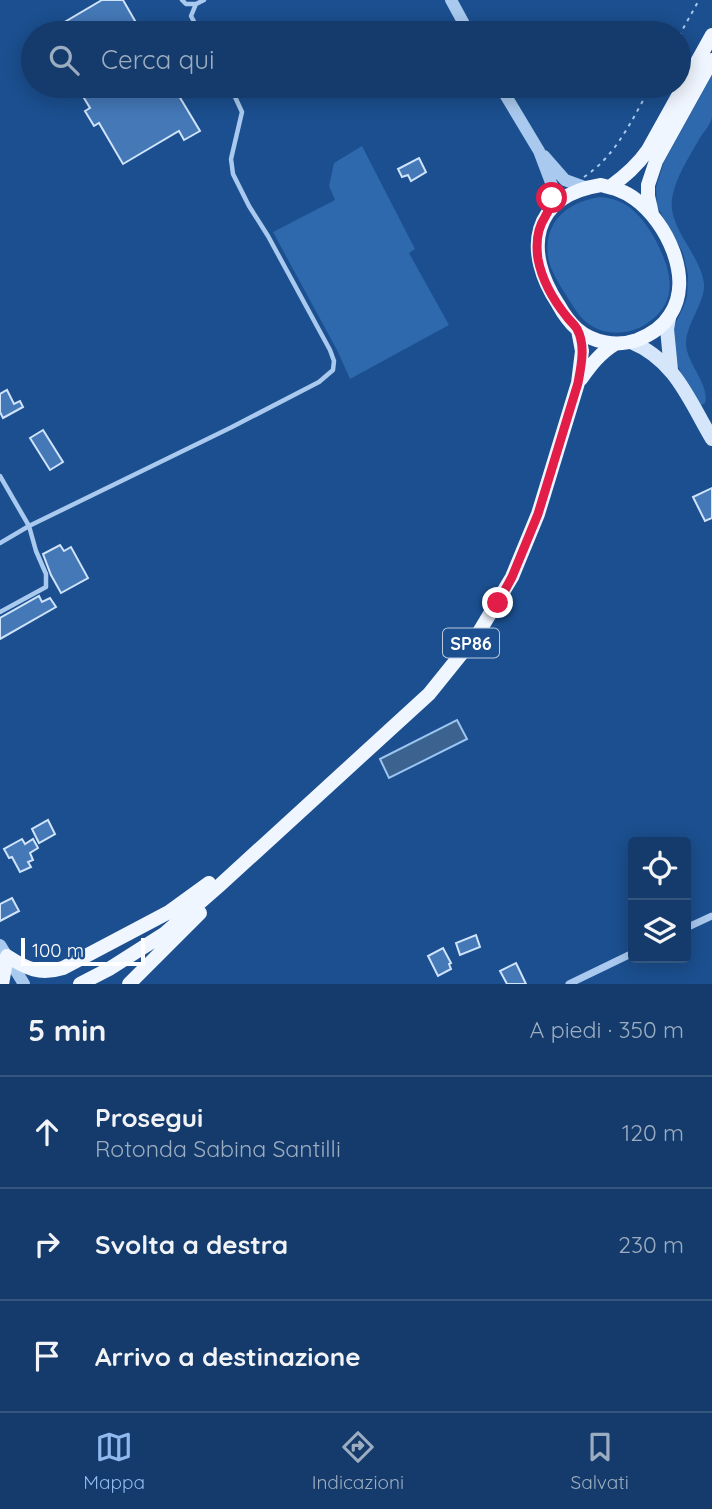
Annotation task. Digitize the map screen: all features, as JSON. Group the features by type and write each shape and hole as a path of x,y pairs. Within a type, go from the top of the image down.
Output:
{"main road":[{"path":"691,72 712,34"},
{"path":"653,215 648,196 651,173 712,61"},
{"path":"610,187 628,175 638,164 677,98"},
{"path":"582,183 610,187 637,200 653,215 679,265 680,288 676,306 658,329 631,342 615,344 590,337 578,330 565,316 551,293 538,259 537,242 540,228 552,207 582,183"},
{"path":"669,318 667,329 671,370"},
{"name":"SP86","path":"79,984 109,969 164,934 429,694 479,632 507,585 538,514 578,383 582,351 578,330"},
{"path":"631,342 651,352 671,370 712,439"},
{"name":"SP86","path":"578,383 597,358 615,344"},
{"path":"34,984 52,971 64,968 169,912 269,840"},
{"path":"129,984 178,937 269,840"},
{"path":"3,951 25,967 52,971"},
{"path":"2,984 3,951"}],"street":[{"path":"451,0 463,21"},
{"path":"507,98 539,151 553,188 552,207"},
{"path":"539,151 565,180 582,183"},
{"path":"691,926 712,916"},
{"path":"3,951 24,984"},
{"path":"569,984 628,955"}],"lane":[{"path":"182,0 186,4 196,4 204,0"},
{"path":"194,21 191,16 196,4"},
{"path":"0,543 319,382 333,370 334,361 330,350 233,174 230,159 242,112 236,98"},
{"path":"0,476 29,527 46,574 46,587 0,612"}],"path":[{"path":"687,21 699,0"},
{"path":"582,183 582,178 619,142 644,98"}],"shaded area":[{"path":"712,75 712,118 681,172 672,201 674,219 698,264 704,283 702,298 689,328 686,344 706,396 705,403 700,406 676,362 673,328 687,297 688,275 683,253 657,206 656,187 664,162"},
{"path":"362,146 415,249 409,253 449,325 350,379 273,232 335,200 329,186 334,163"},
{"path":"601,197 623,203 639,216 656,241 669,274 669,294 659,313 642,327 625,332 600,330 582,318 558,282 548,257 550,233 561,215 579,203"},
{"path":"457,720 467,739 389,778 380,759"}],"building":[{"path":"102,0 123,0 135,21 66,21"},
{"path":"84,98 180,98 200,131 184,140 179,131 123,164 99,123 94,126 85,111 90,108"},
{"path":"419,158 426,172 411,181 408,175 402,177 398,169"},
{"path":"7,390 14,404 20,401 23,407 3,418 0,412 0,394"},
{"path":"43,430 63,462 50,470 30,438"},
{"path":"712,488 712,518 705,521 693,497"},
{"path":"60,545 64,551 71,547 88,578 61,593 43,554"},
{"path":"39,596 42,602 50,598 56,607 0,639 0,618"},
{"path":"48,820 55,834 39,843 32,829"},
{"path":"22,839 25,844 33,839 38,848 30,853 33,860 28,862 31,867 20,872 4,849"},
{"path":"12,898 19,911 0,921 0,904"},
{"path":"476,935 480,947 460,955 456,943"},
{"path":"443,948 451,963 451,969 438,976 428,956"},
{"path":"516,963 526,984 507,984 500,971"}],"route":[{"path":"498,603 527,544 538,514 578,383 581,365 582,351 578,330 565,316 551,293 538,259 540,228 552,207 552,198"}]}
